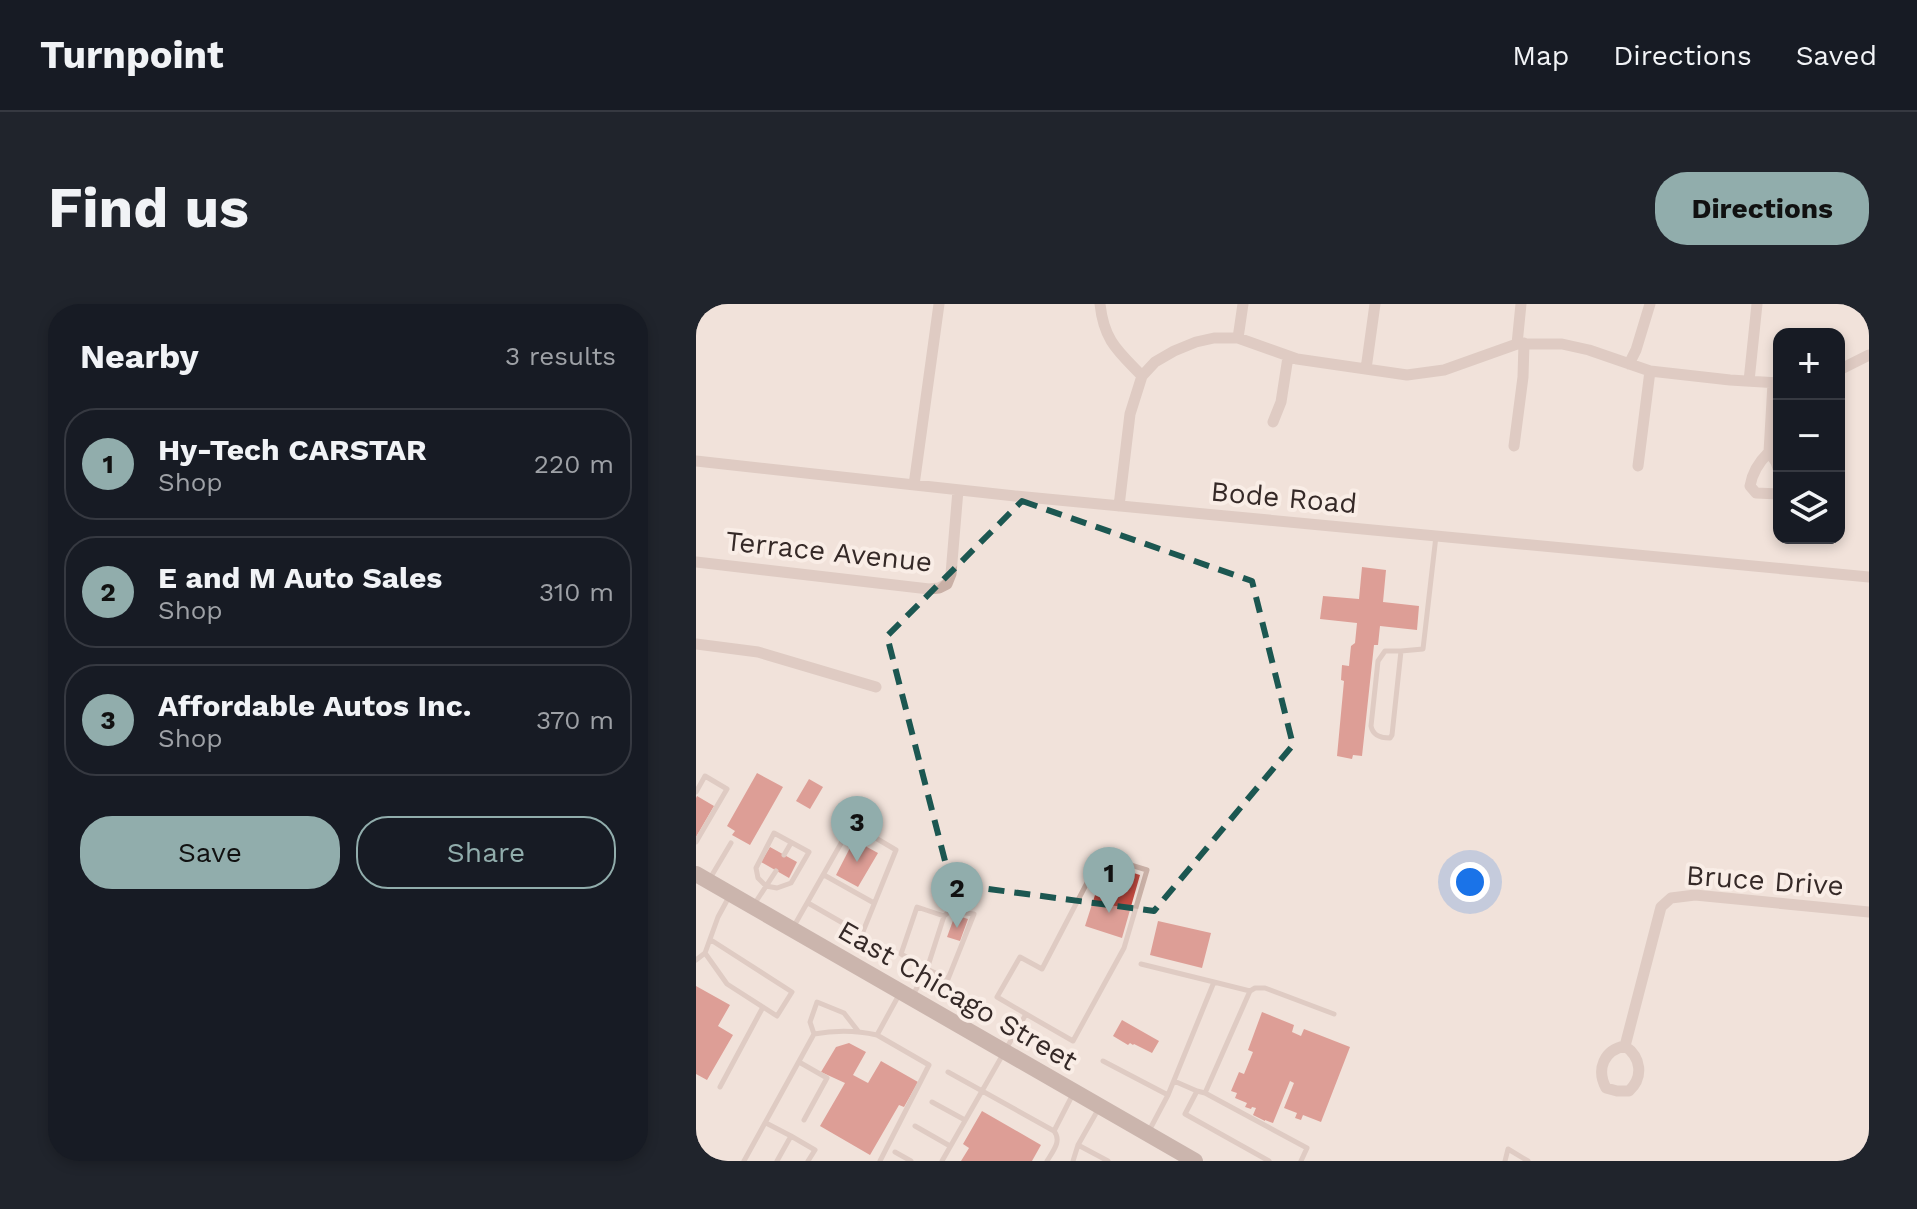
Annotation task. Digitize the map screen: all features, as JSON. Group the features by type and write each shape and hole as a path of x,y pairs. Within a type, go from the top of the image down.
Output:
{"main road":[{"name":"East Chicago Street","path":"702,878 1195,1161"}],"street":[{"path":"914,485 939,304"},
{"path":"1100,304 1107,336 1119,354 1142,376"},
{"path":"1238,338 1243,304"},
{"path":"1366,369 1375,304"},
{"path":"1514,446 1523,377 1521,304"},
{"path":"1629,364 1650,304"},
{"path":"1749,381 1757,304"},
{"path":"1119,506 1130,414 1142,376 1155,362 1174,351 1214,338 1238,338 1288,357 1407,375 1444,370 1521,344 1547,343 1574,346 1650,371 1773,383"},
{"path":"1845,367 1869,355"},
{"path":"1273,422 1281,402 1288,357"},
{"path":"1638,466 1650,371"},
{"path":"1773,494 1756,493 1750,486 1762,459 1769,452 1774,400"},
{"path":"1769,452 1773,458"},
{"name":"Bode Road","path":"696,461 1119,506 1869,577"},
{"name":"Terrace Avenue","path":"696,562 936,589 945,586 951,574 958,490"},
{"path":"696,644 758,652 876,687"},
{"name":"Bruce Drive","path":"1625,1046 1661,907 1671,898 1695,895 1869,912"}],"lane":[{"path":"1401,651 1392,735 1390,738 1379,737 1371,726 1378,661 1385,651 1423,649 1436,535"},
{"path":"696,792 705,776 727,789 696,842"},
{"path":"791,930 852,824 896,850 862,934 808,903"},
{"path":"774,833 809,852 788,885 777,888 766,886 758,878 756,866 774,833"},
{"path":"702,878 731,843"},
{"path":"784,855 791,843"},
{"path":"1101,856 1147,870 1124,948 1073,1041 1026,1014 997,997 1020,957 1042,969 1101,856"},
{"path":"753,907 776,871"},
{"path":"824,875 874,903"},
{"path":"696,960 705,953 730,894"},
{"path":"877,1035 927,969 944,916 950,911 974,914 948,979 927,969 901,954 917,907 944,916"},
{"path":"705,953 727,984 777,1016 792,992 711,940"},
{"path":"1141,964 1250,991"},
{"path":"1147,1134 1168,1095 1214,982"},
{"path":"1205,1093 1250,991 1265,988 1334,1014"},
{"path":"744,1161 814,1034 810,1022 817,1002 844,1013 858,1031"},
{"path":"720,1087 763,1007"},
{"path":"942,1161 1026,1014"},
{"path":"814,1034 834,1030 877,1035 929,1065 880,1161"},
{"path":"1103,1061 1168,1095"},
{"path":"799,1062 827,1078 804,1120"},
{"path":"948,1072 1054,1131 1058,1141 1047,1161"},
{"path":"1174,1081 1205,1093 1307,1148 1301,1161"},
{"path":"1197,1091 1185,1114 1269,1161"},
{"path":"1054,1131 1074,1092"},
{"path":"932,1102 965,1120"},
{"path":"1073,1161 1078,1145 1100,1106"},
{"path":"766,1123 815,1150 808,1161"},
{"path":"915,1126 950,1146"},
{"path":"777,1161 791,1136"},
{"path":"1078,1145 1108,1161"},
{"path":"1505,1161 1508,1149 1528,1161"},
{"path":"895,1152 911,1161"}],"highlighted area":[{"path":"1022,501 1252,581 1293,745 1154,911 951,884 887,636"}],"building":[{"path":"1362,567 1386,570 1383,602 1419,606 1417,630 1380,626 1378,645 1374,645 1362,756 1353,755 1352,759 1337,756 1344,681 1341,680 1342,665 1349,666 1357,623 1320,619 1323,596 1359,599"},
{"path":"757,773 783,787 750,845 732,835 735,831 727,826"},
{"path":"809,779 823,787 810,809 796,801"},
{"path":"696,798 714,806 696,837"},
{"path":"854,840 878,853 858,887 836,875"},
{"path":"770,847 797,862 789,878 761,862"},
{"path":"1105,864 1140,875 1122,938 1085,926"},
{"path":"955,915 968,919 960,941 947,937"},
{"path":"1158,921 1211,933 1202,968 1150,955"},
{"path":"696,986 730,1005 718,1026 733,1035 707,1080 696,1074"},
{"path":"1262,1012 1294,1025 1292,1032 1301,1036 1304,1029 1350,1047 1321,1122 1303,1115 1301,1120 1295,1118 1297,1113 1284,1108 1294,1083 1290,1081 1273,1123 1253,1115 1256,1108 1245,1107 1247,1103 1235,1098 1237,1093 1231,1091 1239,1072 1244,1074 1253,1052 1248,1050"},
{"path":"1122,1020 1159,1041 1152,1053 1113,1036"},
{"path":"849,1043 866,1052 853,1075 868,1083 881,1061 918,1082 904,1107 899,1105 870,1155 820,1126 845,1083 821,1072 836,1047"},
{"path":"982,1111 1041,1145 1032,1161 961,1161 969,1148 963,1144"}],"place":[{"name":"Affordable Autos Inc.","path":"857,862"},
{"name":"Hy-Tech CARSTAR","path":"1109,913"},
{"name":"E and M Auto Sales","path":"957,928"}]}
